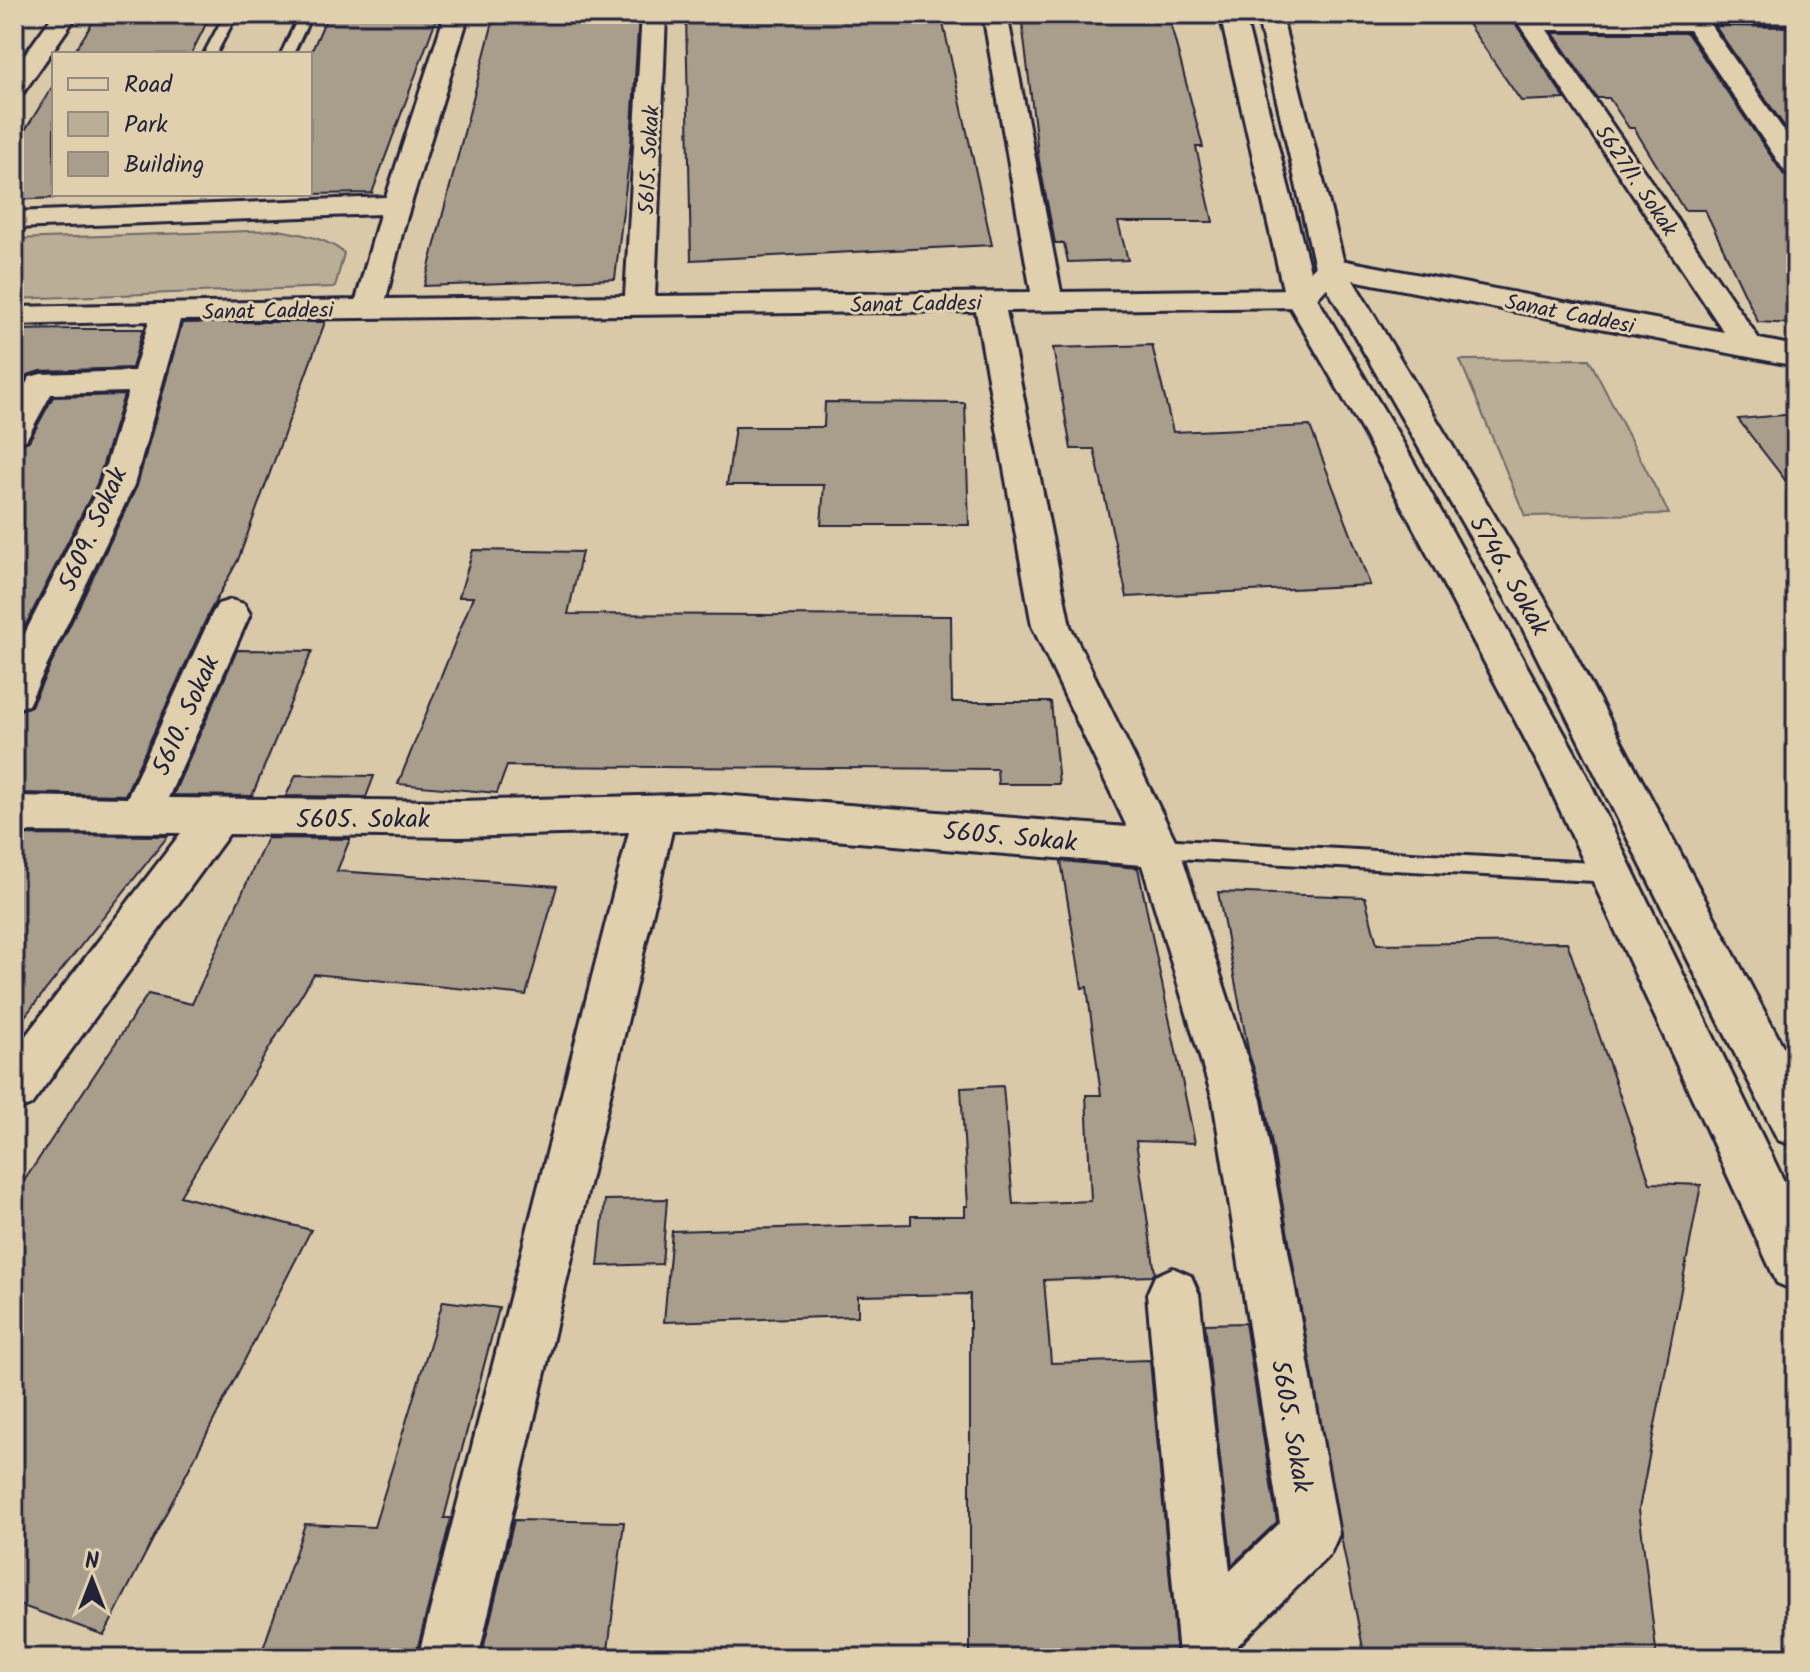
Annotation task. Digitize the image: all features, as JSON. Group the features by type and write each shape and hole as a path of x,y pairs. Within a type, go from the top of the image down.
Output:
{"street":[{"path":"14,88 66,14"},
{"path":"369,309 397,205 457,14"},
{"name":"5615. Sokak","path":"640,306 654,14"},
{"path":"995,14 1048,301"},
{"path":"1232,14 1301,298 1381,434 1564,772 1796,1264"},
{"name":"5746. Sokak","path":"1269,14 1330,267 1539,623 1796,1122"},
{"path":"1528,18 1796,17"},
{"name":"5627/1. Sokak","path":"1528,18 1749,347"},
{"path":"1693,18 1796,167"},
{"path":"14,220 397,205"},
{"path":"1301,298 1330,267"},
{"name":"Sanat Caddesi","path":"1330,267 1796,356"},
{"name":"Sanat Caddesi","path":"14,316 167,311 1301,298"},
{"path":"989,302 1051,626 1158,848"},
{"name":"5609. Sokak","path":"14,694 117,485 167,311"},
{"path":"14,432 27,384 145,381"},
{"name":"5610. Sokak","path":"139,817 231,614"},
{"name":"5605. Sokak","path":"14,814 460,819 709,812 1158,848 1237,1100 1310,1534 1208,1646"},
{"path":"448,1658 655,813"},
{"path":"14,1089 218,817"},
{"path":"1173,1294 1208,1646"}],"lane":[{"path":"211,52 231,14"},
{"path":"288,52 306,14"},
{"path":"1158,848 1612,873"}],"green space":[{"path":"279,230 322,240 344,253 335,287 14,299 14,239"},
{"path":"1589,359 1669,514 1525,516 1460,360"}],"building":[{"path":"98,14 211,14 192,52 74,52"},
{"path":"328,14 438,14 372,193 312,194 311,52"},
{"path":"495,14 639,14 631,143 615,279 424,286"},
{"path":"686,14 941,14 992,245 691,260"},
{"path":"1021,14 1168,14 1203,147 1196,147 1213,222 1118,222 1128,260 1068,262 1064,243 1055,243 1039,161"},
{"path":"1461,14 1509,14 1565,99 1521,101"},
{"path":"1715,26 1796,27 1796,143"},
{"path":"1553,33 1687,33 1784,175 1796,178 1796,324 1758,322 1705,210 1684,210 1634,128 1629,128 1609,98 1597,98"},
{"path":"52,87 54,198 14,200 14,148"},
{"path":"325,322 238,560 209,613 125,795 14,793 14,712 31,706 137,486 182,323"},
{"path":"143,329 132,368 40,371 27,375 14,397 14,330"},
{"path":"1152,345 1173,432 1310,426 1370,585 1127,597 1094,449 1071,449 1053,348"},
{"path":"124,395 97,484 14,648 14,446 29,441 53,397"},
{"path":"825,402 965,403 969,525 821,525 824,485 727,485 735,427 824,427"},
{"path":"1796,414 1796,494 1738,419"},
{"path":"473,550 582,552 568,614 951,616 952,702 1051,702 1059,784 998,784 997,769 507,766 497,793 398,784 473,597 459,597"},
{"path":"237,650 312,651 252,796 173,795"},
{"path":"296,775 374,776 366,797 286,796"},
{"path":"14,835 168,836 14,1030"},
{"path":"267,838 350,839 337,871 557,886 526,995 314,974 180,1196 311,1230 104,1635 14,1603 14,1196 148,994 192,1004"},
{"path":"1061,861 1138,868 1195,1143 1136,1141 1155,1273 1152,1276 1044,1280 1051,1363 1150,1360 1177,1658 970,1658 970,1294 858,1296 858,1316 664,1322 672,1231 911,1224 911,1216 965,1216 965,1206 968,1206 961,1088 1003,1086 1013,1204 1091,1201 1086,1095 1101,1095 1087,987 1082,988"},
{"path":"1218,892 1365,897 1377,944 1567,942 1650,1183 1701,1185 1639,1509 1657,1658 1365,1658 1264,1099 1249,1054"},
{"path":"667,1199 662,1264 598,1266 605,1200"},
{"path":"443,1301 499,1308 444,1518 451,1518 415,1658 260,1658 305,1524 374,1527"},
{"path":"1245,1323 1277,1522 1232,1565 1205,1324"},
{"path":"514,1520 624,1522 607,1658 481,1658"}]}
